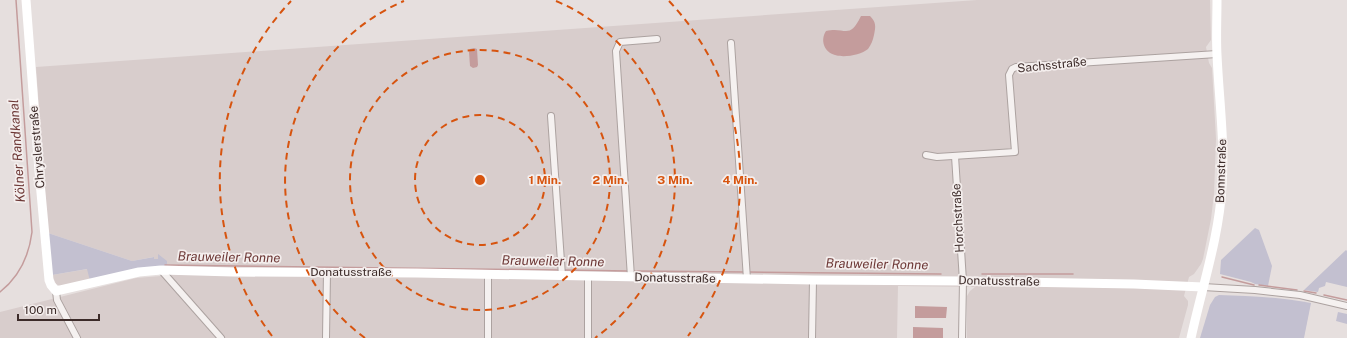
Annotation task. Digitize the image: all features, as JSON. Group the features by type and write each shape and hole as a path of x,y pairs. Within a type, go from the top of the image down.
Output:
{"street":[{"name":"Chryslerstraße","path":"26,0 49,280 51,286 56,291"},
{"name":"Bonnstraße","path":"1191,338 1219,216 1222,185 1224,152 1217,54 1217,0"},
{"path":"631,276 616,51 620,42 657,39"},
{"path":"730,43 747,277"},
{"name":"Sachsstraße","path":"926,154 937,157 1015,152 1009,75 1012,69 1016,67 1217,54"},
{"path":"551,116 562,275"},
{"name":"Horchstraße","path":"955,156 963,281 962,338"},
{"name":"Donatusstraße","path":"56,291 139,272 161,270 747,277 813,280 1134,284 1255,290 1300,295 1347,306"},
{"path":"161,270 221,338"},
{"path":"326,338 327,272"},
{"path":"488,275 488,338"},
{"path":"588,276 588,338"},
{"path":"812,338 813,280"},
{"path":"56,291 57,300 77,338"}],"shaded area":[{"path":"977,0 1210,0 1211,40 1206,47 1209,63 1212,68 1216,139 1214,194 1211,219 1203,259 1194,274 1189,277 1184,296 1188,301 1188,305 1179,338 967,338 967,296 975,287 898,286 897,338 0,338 0,312 136,278 161,276 167,268 158,255 158,259 154,259 153,257 132,261 48,233 36,67"},
{"path":"861,16 870,16 875,24 873,39 868,49 861,53 848,56 835,55 828,51 823,42 826,31 850,30 857,24"},
{"path":"470,49 477,49 478,65 477,67 473,68 470,66 469,52"},
{"path":"1255,228 1259,230 1272,266 1268,286 1255,284 1220,274 1221,260"},
{"path":"48,233 132,261 154,257 154,259 158,259 158,254 167,261 167,268 90,281 87,269 52,275"},
{"path":"1346,250 1347,287 1326,282 1325,286 1319,288 1318,292 1304,290"},
{"path":"88,269 90,281 62,287 56,284 52,275"},
{"path":"1219,295 1277,298 1311,303 1304,338 1200,338 1210,305 1215,297"},
{"path":"915,306 947,307 946,318 915,318"},
{"path":"1338,312 1347,314 1347,324 1336,321"},
{"path":"913,327 943,328 943,338 913,338"}],"waterway":[{"name":"Kölner Randkanal","path":"0,292 18,273 26,258 32,232 16,0"},
{"name":"Brauweiler Ronne","path":"165,265 559,270"},
{"name":"Brauweiler Ronne","path":"563,270 629,271"},
{"name":"Brauweiler Ronne","path":"633,271 745,272"},
{"name":"Brauweiler Ronne","path":"749,272 941,274"},
{"name":"Brauweiler Ronne","path":"982,274 1073,274"},
{"path":"1222,277 1254,285"},
{"path":"1259,285 1297,290"},
{"path":"1304,291 1316,293"},
{"path":"1324,295 1347,300"}]}
